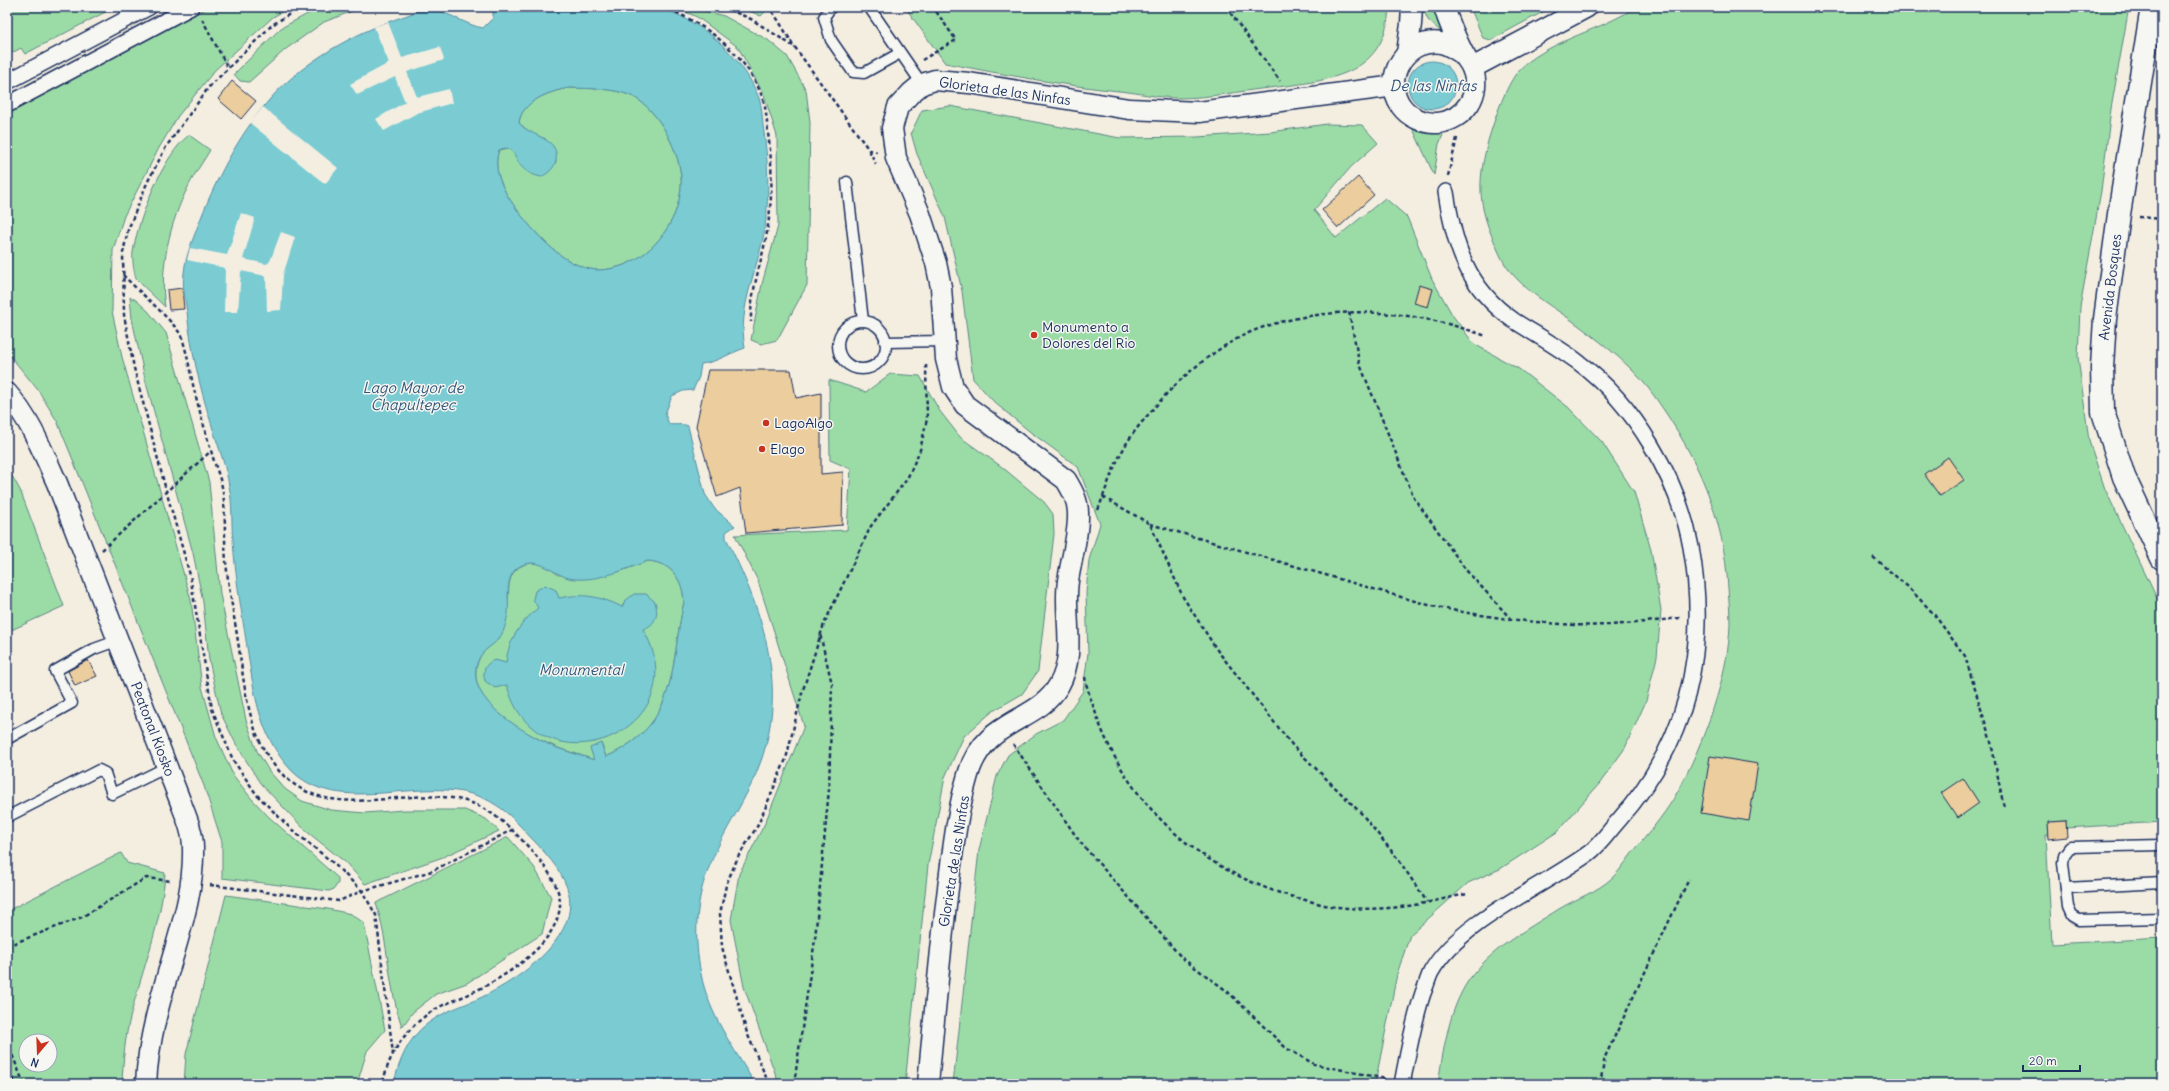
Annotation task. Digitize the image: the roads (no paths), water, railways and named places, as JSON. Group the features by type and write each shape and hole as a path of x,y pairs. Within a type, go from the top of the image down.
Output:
{"street":[{"path":"7,82 149,7"},
{"path":"1412,7 1407,53 1396,69 1394,86 1401,105 1410,115 1421,121 1433,123 1445,122 1455,118 1466,110 1473,95 1475,81 1444,7"},
{"path":"1468,62 1587,7"},
{"name":"Avenida Bosques","path":"2152,7 2118,221 2105,319 2102,367 2103,412 2124,477 2162,558"},
{"path":"7,105 195,10"},
{"path":"1407,53 1426,43 1440,43 1454,47 1468,62"},
{"name":"Glorieta de las Ninfas","path":"928,1084 942,937 959,812 969,773 986,740 1002,727 1048,699 1059,685 1067,663 1069,639 1068,582 1078,513 1074,494 1066,480 965,405 953,387 946,359 935,341 940,287 930,239 896,158 892,128 898,107 922,84 935,80 969,83 1097,104 1164,111 1199,112 1394,86"},
{"path":"1403,1082 1414,1020 1431,972 1456,939 1591,852 1635,802 1662,761 1687,702 1696,648 1698,618 1698,600 1691,546 1673,484 1669,477 1642,432 1617,398 1580,363 1510,318 1476,284 1463,262 1451,227 1446,192"},
{"name":"Peatonal Kiosko","path":"7,393 27,420 40,444 119,640 168,767 188,824 193,847 192,883 186,910 154,1021 147,1066 146,1084"}],"lane":[{"path":"831,7 824,17 831,40 853,72 864,73 900,54"},
{"path":"869,7 909,68 922,84"},
{"path":"847,182 864,321"},
{"path":"864,321 878,327 885,342 881,358 875,365 867,369 857,370 849,366 841,358 838,348 841,334 851,323 864,321"},
{"path":"885,342 935,341"},
{"path":"7,739 72,703 55,671 94,649 119,640"},
{"path":"7,817 99,770 105,773 112,794 168,767"},
{"path":"2162,845 2070,847 2064,854 2068,907 2072,916 2079,920 2162,918"},
{"path":"2066,888 2162,884"}],"water":[{"name":"Lago Mayor de Chapultepec","path":"493,7 656,7 672,12 688,20 718,41 731,54 752,82 760,101 767,163 768,202 762,242 746,303 743,333 745,348 717,360 701,364 699,377 693,390 683,391 672,396 665,414 669,424 688,426 705,494 714,508 735,526 726,532 726,538 739,564 760,618 767,645 771,673 772,701 769,729 762,758 757,773 708,870 700,895 697,921 697,948 705,989 723,1031 755,1084 394,1084 401,1059 410,1043 421,1029 442,1014 482,997 503,986 532,966 545,953 565,926 569,911 569,895 567,888 560,873 551,860 512,818 496,805 472,794 446,790 419,790 365,794 339,793 314,786 293,772 281,757 271,742 258,708 238,588 228,478 200,384 189,326 183,282 189,250 211,193 237,144 270,99 298,72 331,50 366,31 420,11 439,11 483,28 493,18","holes":["569,88 615,91 632,96 640,101 657,118 664,129 670,140 679,165 681,188 679,200 670,224 646,253 635,260 615,268 605,270 586,268 560,255 538,235 513,205 499,178 497,159 499,150 504,148 511,150 521,166 533,174 541,177 552,169 556,161 554,147 549,142 524,128 519,123 521,115 525,109 538,98","648,561 664,565 675,574 681,587 684,602 672,672 667,692 659,711 647,728 630,743 606,757 601,743 590,748 594,760 548,744 524,731 498,712 480,690 476,677 477,664 481,655 497,641 503,632 508,614 510,579 513,573 525,564 532,563 545,566 568,578 584,579 612,574"]},
{"name":"De las Ninfas","path":"1427,61 1437,61 1446,65 1452,71 1455,76 1455,94 1446,105 1437,109 1427,109 1418,105 1412,99 1408,90 1408,80 1412,71 1418,65"},
{"name":"Monumental","path":"545,585 556,590 559,598 567,596 591,596 606,600 622,607 625,601 634,594 646,594 655,602 657,611 654,622 643,629 656,666 651,697 634,722 608,738 579,744 549,738 524,719 507,685 495,688 485,681 484,671 489,663 495,660 506,663 509,647 516,632 526,619 538,608 533,599 535,591"}],"place":[{"name":"Monumento a Dolores del Rio","path":"1034,335"},
{"name":"LagoAlgo","path":"766,423"},
{"name":"Elago","path":"762,449"}]}
